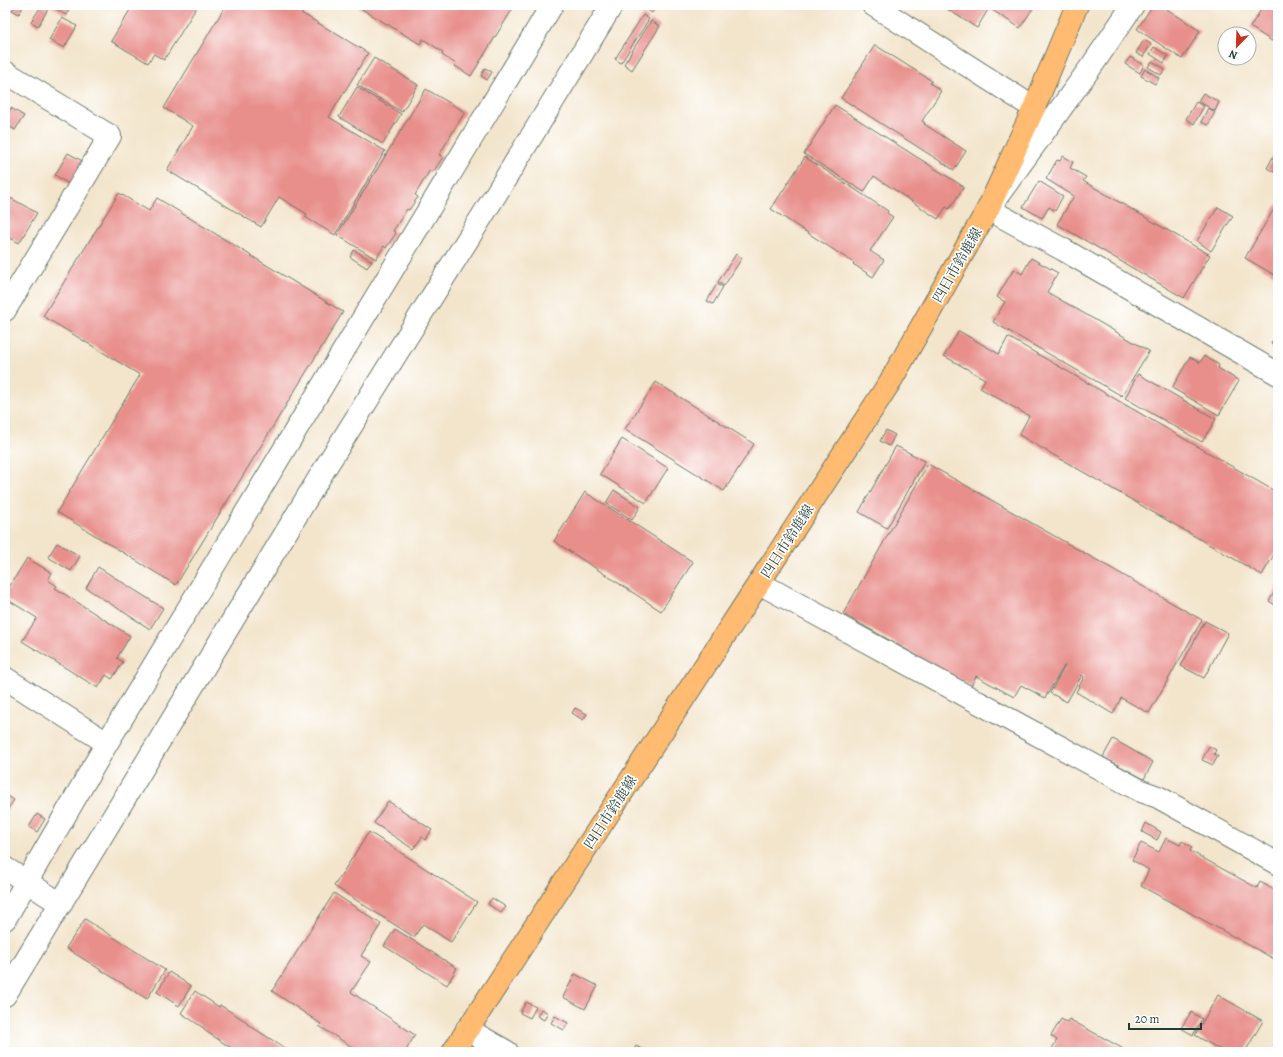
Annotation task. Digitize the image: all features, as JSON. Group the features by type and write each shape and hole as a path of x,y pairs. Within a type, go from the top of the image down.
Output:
{"main road":[{"name":"四日市鈴鹿線","path":"453,1052 890,382 988,209 1034,108 1077,5"}],"street":[{"path":"5,919 107,743 552,5"},
{"path":"5,995 327,465 488,208 612,5"},
{"path":"873,5 1034,108"},
{"path":"1133,5 1093,64 988,209 1064,250 1278,374"},
{"path":"5,72 110,136 5,310"},
{"path":"759,583 1141,791 1158,797 1278,864"},
{"path":"5,678 107,743"},
{"path":"5,868 61,904"},
{"path":"467,1029 507,1052"}],"building":[{"path":"16,5 24,5 19,14 12,10"},
{"path":"42,5 48,9 38,26 31,22"},
{"path":"49,5 72,5 66,15"},
{"path":"133,5 198,5 164,60 154,54 148,63 111,41"},
{"path":"226,5 288,5 368,53 329,117 385,151 335,235 305,217 307,214 279,197 261,227 167,170 193,126 164,108"},
{"path":"355,5 515,5 471,76 455,66 456,64 442,55 443,52 423,39 420,44"},
{"path":"648,5 657,5 652,13 646,9"},
{"path":"941,5 1035,5 1020,28 989,8 977,28"},
{"path":"1153,5 1161,5 1200,31 1182,59 1137,29"},
{"path":"1264,5 1278,5 1278,38 1275,43 1257,31 1257,26 1251,26"},
{"path":"643,15 649,19 621,63 615,59"},
{"path":"62,18 77,26 64,48 49,40"},
{"path":"651,21 660,26 632,70 624,64"},
{"path":"1144,40 1151,44 1143,57 1136,53"},
{"path":"875,45 932,81 930,83 941,91 922,121 925,123 924,124 966,151 954,170 841,98"},
{"path":"1154,47 1168,56 1164,63 1150,54"},
{"path":"1130,57 1144,65 1140,73 1125,64"},
{"path":"374,58 418,85 402,112 357,85"},
{"path":"1152,61 1165,69 1161,75 1148,67"},
{"path":"485,68 492,72 487,80 481,76"},
{"path":"1145,69 1159,78 1155,84 1141,76"},
{"path":"357,87 401,114 383,144 339,117"},
{"path":"426,89 465,112 439,155 443,157 433,172 430,170 415,195 418,197 409,210 407,209 393,231 396,233 386,248 384,246 376,259 337,235"},
{"path":"1203,93 1219,102 1215,111 1198,101"},
{"path":"1196,102 1204,106 1194,124 1186,119"},
{"path":"835,105 964,187 949,209 946,207 938,219 874,176 864,192 804,154"},
{"path":"11,108 24,116 15,130 5,124 5,118"},
{"path":"1208,108 1215,112 1208,125 1201,122"},
{"path":"1278,148 1278,174 1267,168"},
{"path":"68,153 84,162 70,185 55,175"},
{"path":"1063,156 1073,162 1070,168 1086,177 1083,181 1210,255 1184,298 1057,224 1074,196 1046,179 1057,160 1060,161"},
{"path":"805,157 888,211 887,213 893,217 870,251 884,260 873,277 771,209"},
{"path":"1039,181 1063,196 1055,211 1049,207 1042,218 1023,207"},
{"path":"119,193 149,211 157,198 343,312 176,585 57,512 140,375 43,316"},
{"path":"9,197 37,213 19,243 5,235 5,204"},
{"path":"1278,202 1278,277 1245,258"},
{"path":"1218,207 1233,216 1211,251 1197,241"},
{"path":"354,250 372,261 367,268 350,257"},
{"path":"736,254 742,258 724,286 718,282"},
{"path":"1031,258 1058,273 1047,292 1149,351 1122,396 993,322 1005,302 997,297 1014,269 1022,274"},
{"path":"717,284 723,287 713,304 707,301"},
{"path":"959,331 999,354 1008,337 1278,493 1278,548 1262,575 1019,435 1029,416 980,388 985,379 944,356"},
{"path":"1278,332 1278,348 1271,344"},
{"path":"1204,356 1219,365 1218,368 1239,381 1219,415 1172,388 1190,357 1200,363"},
{"path":"1138,374 1216,419 1202,442 1125,398"},
{"path":"656,382 754,444 724,491 625,429"},
{"path":"886,430 895,435 889,446 880,441"},
{"path":"622,439 668,468 646,503 600,474"},
{"path":"896,446 925,461 887,528 859,512"},
{"path":"928,464 1202,620 1149,713 1121,698 1113,714 1076,692 1084,677 1082,675 1067,702 1050,693 1065,666 1045,698 1021,685 1014,697 976,676 971,686 843,614"},
{"path":"614,490 640,507 632,520 606,503"},
{"path":"585,492 693,562 661,611 554,541"},
{"path":"57,543 80,556 71,571 48,557"},
{"path":"27,558 52,573 48,580 57,586 55,588 130,636 117,658 123,662 112,679 106,675 98,688 22,641 37,618 5,598 5,594"},
{"path":"98,567 163,608 150,629 86,588"},
{"path":"1278,586 1278,607 1269,601"},
{"path":"1205,621 1228,633 1204,678 1181,666"},
{"path":"575,708 587,714 583,720 572,713"},
{"path":"1113,739 1153,762 1144,779 1103,757"},
{"path":"1209,746 1216,750 1214,754 1218,756 1213,765 1202,760"},
{"path":"5,794 14,800 5,813"},
{"path":"388,801 432,830 425,840 422,837 413,849 374,823"},
{"path":"37,814 45,819 37,832 29,827"},
{"path":"1146,823 1161,832 1157,840 1142,832"},
{"path":"369,832 477,902 451,942 423,924 414,937 334,886"},
{"path":"1166,838 1180,845 1182,841 1192,847 1190,851 1257,888 1260,882 1278,892 1276,899 1278,899 1278,961 1141,886 1149,870 1132,860 1141,843 1159,852"},
{"path":"334,893 381,924 361,956 371,962 351,992 415,1035 405,1052 360,1052 319,1026 321,1024 272,991"},
{"path":"492,898 506,907 501,913 488,904"},
{"path":"85,919 165,970 147,999 66,948"},
{"path":"395,929 457,968 447,985 384,946"},
{"path":"169,972 191,986 179,1006 157,992"},
{"path":"575,974 598,986 585,1009 563,997"},
{"path":"195,991 219,1007 220,1005 247,1022 247,1024 291,1052 228,1052 231,1048 181,1013"},
{"path":"1218,995 1263,1021 1245,1052 1224,1052 1195,1035"},
{"path":"526,1002 536,1007 530,1018 520,1013"},
{"path":"541,1009 548,1013 544,1020 537,1016"},
{"path":"1191,1012 1202,1019 1193,1035 1181,1028"},
{"path":"555,1016 568,1023 564,1030 551,1023"},
{"path":"1061,1019 1067,1022 1069,1019 1129,1052 1050,1052 1057,1040 1051,1036"},
{"path":"636,1046 646,1052 632,1052"}]}
